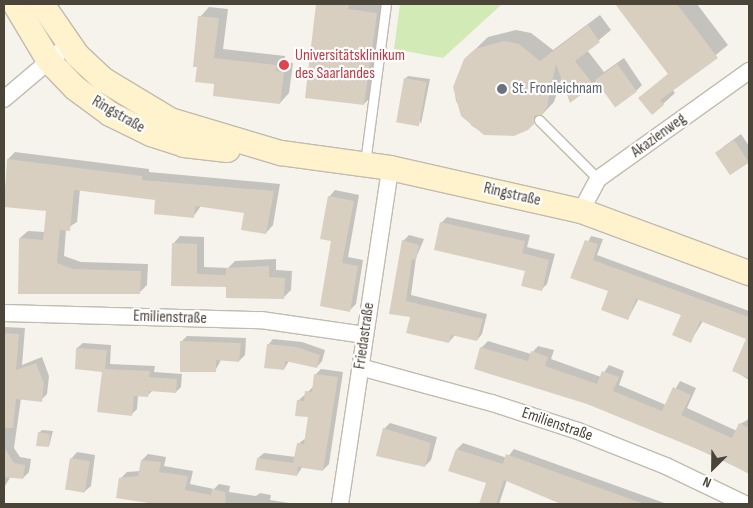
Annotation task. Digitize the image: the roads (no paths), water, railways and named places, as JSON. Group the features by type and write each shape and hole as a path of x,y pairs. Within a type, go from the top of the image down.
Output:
{"street":[{"name":"Ringstraße","path":"15,4 49,61 74,88 110,114 151,134 184,145 219,150 266,149"},
{"name":"Ringstraße","path":"42,4 69,44 104,80 138,103 170,120 266,149 390,168 581,211 749,273"},
{"path":"4,99 69,44"},
{"name":"Akazienweg","path":"581,211 598,180 749,71"},
{"name":"Friedastraße","path":"340,504 390,168"},
{"name":"Emilienstraße","path":"4,313 261,320 365,335"},
{"name":"Emilienstraße","path":"360,367 492,403 578,431 666,466 745,504"}],"lane":[{"path":"365,164 386,4"},
{"path":"539,120 598,180"}],"place":[{"name":"Universitätsklinikum des Saarlandes","path":"284,65"},
{"name":"St. Fronleichnam","path":"502,89"}]}
